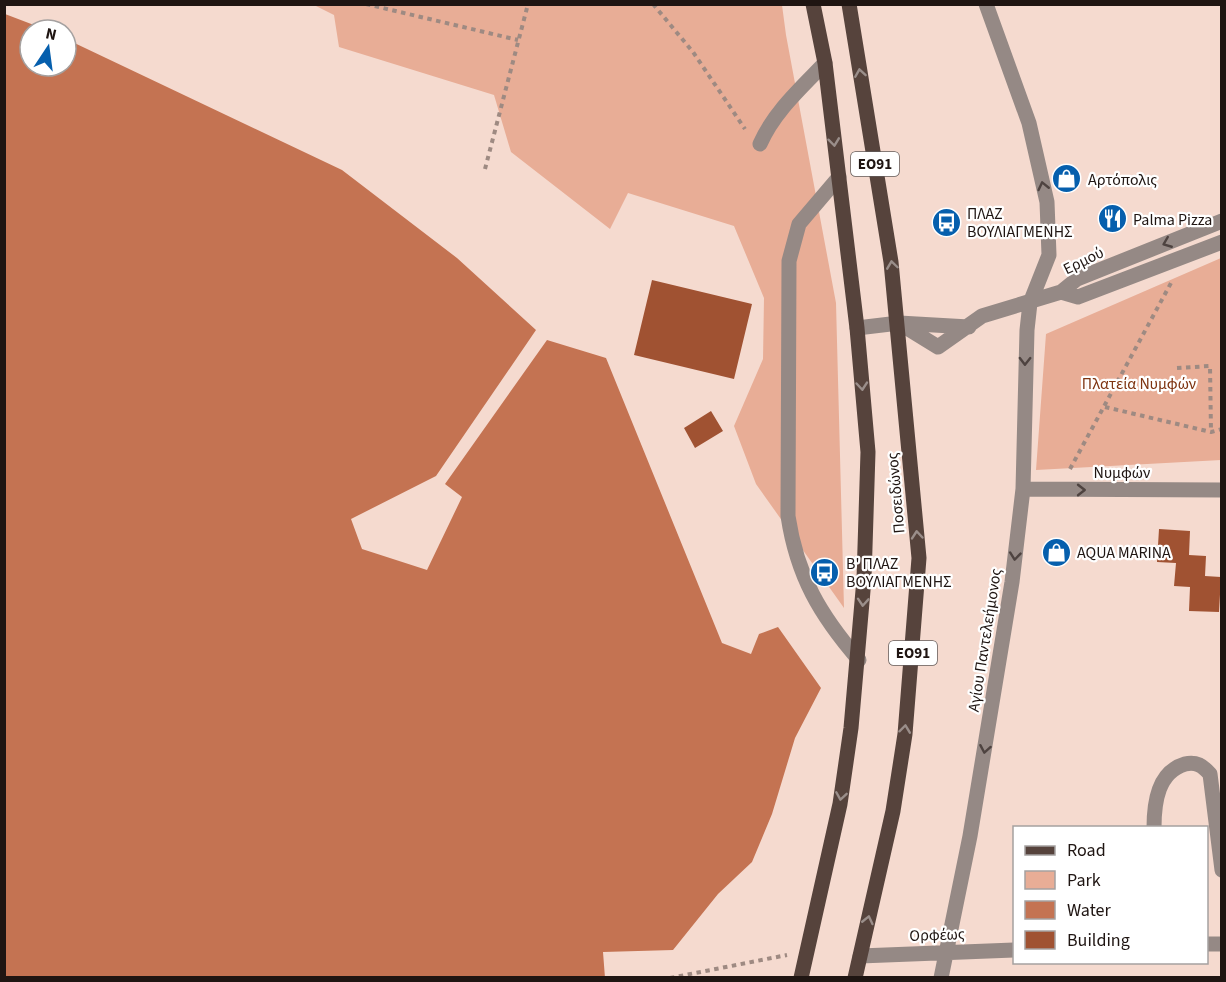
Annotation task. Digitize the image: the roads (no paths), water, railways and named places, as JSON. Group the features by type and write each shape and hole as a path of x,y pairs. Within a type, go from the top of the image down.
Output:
{"main road":[{"name":"Ποσειδώνος","path":"801,978 840,804 859,660 867,452 857,328 839,177 825,63 813,4"},
{"name":"Ποσειδώνος","path":"849,4 899,323 919,558 905,734 893,811 855,978"}],"street":[{"name":"Αγίου Παντελεήμονος","path":"940,978 970,836 997,683 1023,489 1025,354 1030,303 1049,255 1047,202 1029,123 986,4"},
{"path":"760,144 765,130 788,100 825,63"},
{"path":"839,177 799,224 789,261 788,516 793,546 813,598 832,628 859,660"},
{"name":"Ερμού","path":"857,328 899,323 969,327 982,316 1061,292 1077,279 1221,221"},
{"name":"Ερμού","path":"1061,292 1078,297 1221,242"},
{"name":"Νυμφών","path":"1023,489 1221,490"},
{"path":"1154,826 1154,809 1161,783 1169,771 1191,762 1200,764 1210,774 1221,870"},
{"name":"Ορφέως","path":"860,956 1013,950"}],"water":[{"path":"5,14 18,19 18,78 78,78 78,45 342,170 457,258 536,330 436,476 351,519 362,549 427,570 462,497 445,484 547,340 606,358 722,643 751,654 759,634 778,627 821,688 795,738 772,814 752,862 718,894 673,950 603,952 605,978 5,977"}],"place":[{"name":"Αρτόπολις","path":"1067,179"},
{"name":"Palma Pizza","path":"1112,219"},
{"name":"ΠΛΑΖ ΒΟΥΛΙΑΓΜΕΝΗΣ","path":"946,222"},
{"name":"AQUA MARINA","path":"1056,552"},
{"name":"Β' ΠΛΑΖ ΒΟΥΛΙΑΓΜΕΝΗΣ","path":"825,572"}],"park label":[{"name":"Πλατεία Νυμφών","path":"1139,383"}]}
